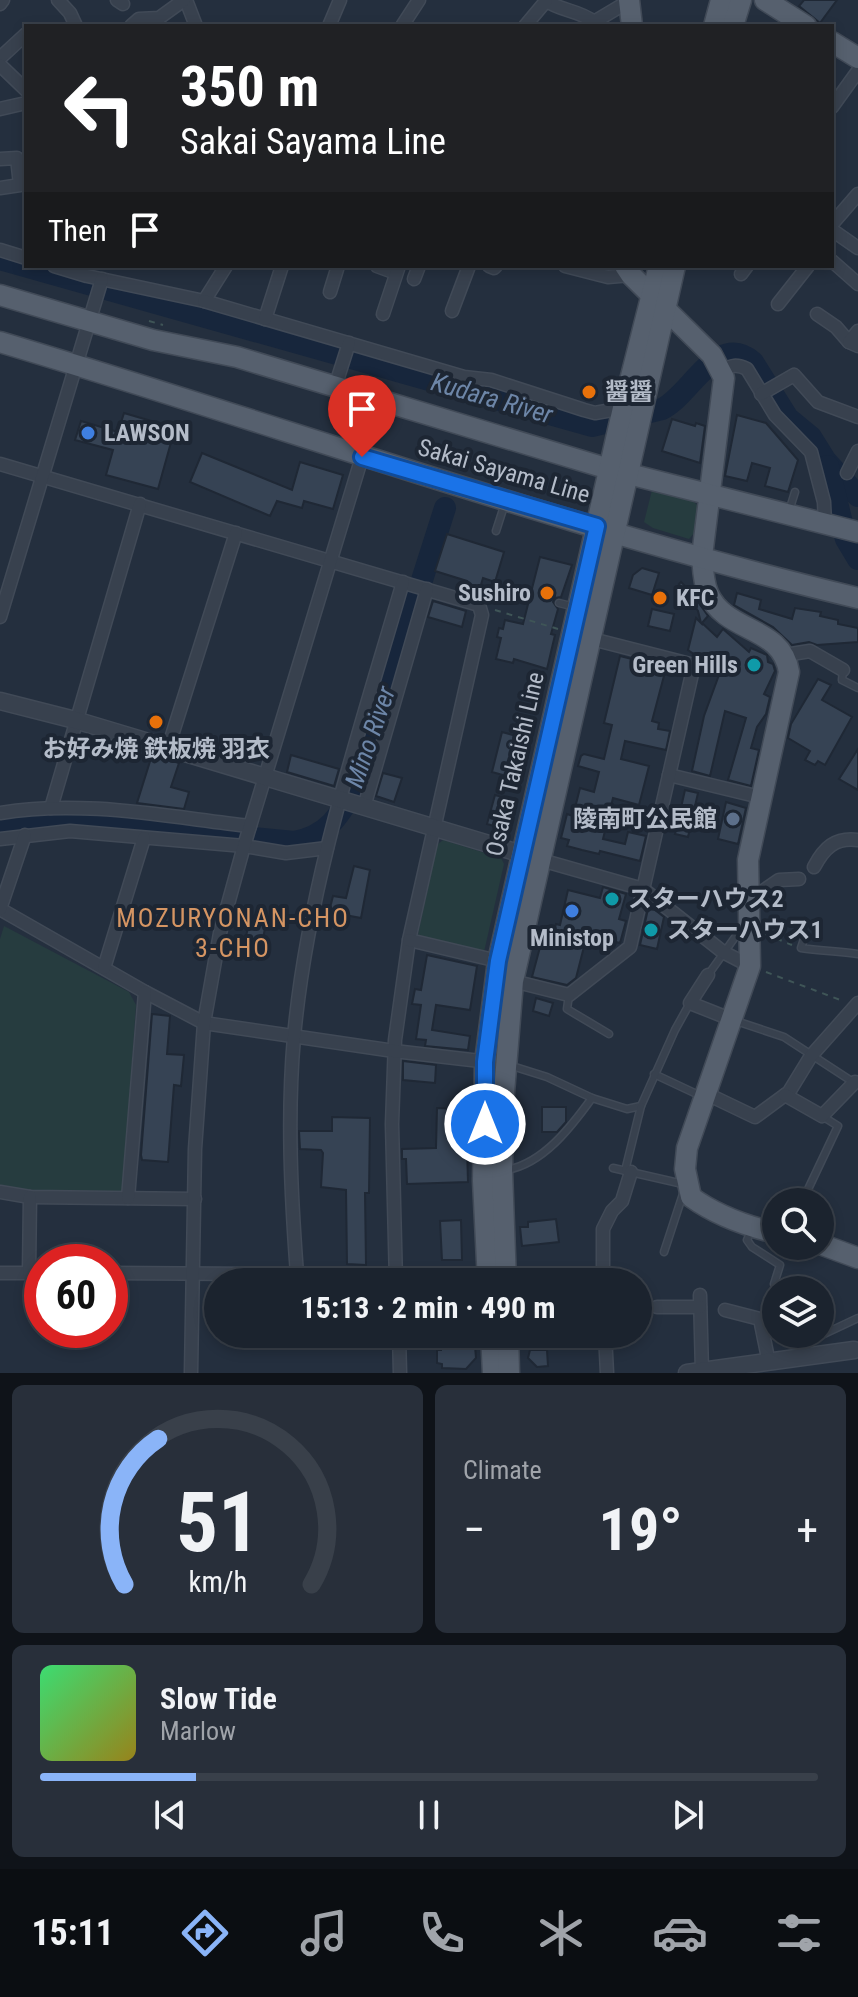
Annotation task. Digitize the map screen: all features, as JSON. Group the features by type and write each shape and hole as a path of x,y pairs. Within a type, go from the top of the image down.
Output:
{"main road":[{"path":"715,24 721,0"},
{"path":"734,24 741,0"},
{"path":"765,0 803,24"},
{"path":"629,1 632,24"},
{"path":"834,43 858,58"},
{"name":"Osaka Takaishi Line","path":"659,268 659,302"},
{"name":"Osaka Takaishi Line","path":"487,1268 483,1181 494,1063 498,961 531,857 592,639 606,529 631,415 659,302 674,268"},
{"path":"628,271 718,365 726,400 702,556 704,581 708,594 719,609 740,625 777,644 785,655 789,672 748,860 752,918 750,966 687,1148 687,1185 691,1197 704,1207 762,1229"},
{"name":"Sakai Sayama Line","path":"0,295 153,340 237,357 619,471 857,532"},
{"name":"Sakai Sayama Line","path":"0,342 506,500 858,598"},
{"name":"Osaka Takaishi Line","path":"505,1268 494,1063 513,981 569,605 606,529"},
{"path":"834,1249 858,1258"},
{"path":"492,1348 493,1373"},
{"path":"508,1348 509,1373"}],"street":[{"path":"58,0 75,24"},
{"path":"70,13 78,0"},
{"path":"133,24 139,19 159,18 185,0 195,24"},
{"path":"330,24 340,0"},
{"path":"403,24 419,0"},
{"path":"527,24 546,0 554,6 584,14 594,22 629,1"},
{"path":"0,58 24,36"},
{"path":"0,65 24,88"},
{"path":"834,104 858,71"},
{"path":"0,109 24,103"},
{"path":"0,159 17,158 20,185 0,188"},
{"path":"834,224 858,194"},
{"path":"834,229 858,248"},
{"path":"0,250 24,257"},
{"path":"834,263 858,284"},
{"path":"68,268 88,271 101,282 204,301 348,346 464,377 491,380 595,413 631,415"},
{"path":"204,301 225,268"},
{"path":"265,319 281,268"},
{"path":"330,292 337,268"},
{"path":"414,279 418,268"},
{"path":"452,311 468,268"},
{"path":"573,268 608,277 628,271"},
{"path":"778,304 806,268"},
{"path":"383,314 398,270"},
{"path":"0,617 101,282"},
{"path":"817,314 854,344 858,331"},
{"path":"335,387 348,346"},
{"path":"718,365 740,365 747,369 775,415 811,452 829,524"},
{"path":"761,394 794,375 818,402 858,417"},
{"path":"847,473 858,451"},
{"path":"191,1373 195,1149 204,1023 220,933 362,457"},
{"path":"0,464 479,605 482,615 409,940 394,1051 392,1124 396,1268"},
{"path":"51,808 140,504"},
{"path":"168,748 236,533"},
{"path":"297,1268 290,1153 294,1035 309,934 340,800 406,583"},
{"path":"364,807 425,588"},
{"path":"513,981 569,995 630,947 694,665 592,639"},
{"path":"785,655 810,651 843,670"},
{"path":"0,701 75,720 643,889 723,952 750,966"},
{"path":"669,775 760,797"},
{"path":"0,813 82,807 250,826"},
{"path":"0,839 70,831 244,846 286,853 327,848"},
{"path":"25,835 0,909 204,1023 494,1063"},
{"path":"104,968 144,838"},
{"path":"814,867 821,853 832,843 858,840"},
{"path":"752,918 779,880 799,879"},
{"path":"409,940 498,961"},
{"path":"708,975 690,1003 733,1020"},
{"path":"128,1198 145,992"},
{"path":"707,1096 755,1117 785,1095 811,1056 856,1005"},
{"path":"785,1095 822,1116 856,1083"},
{"path":"603,1268 603,1229 612,1211 622,1201 628,1172"},
{"path":"0,1192 30,1197 195,1199"},
{"path":"30,1197 34,1244"},
{"path":"0,1273 24,1273"},
{"path":"128,1273 204,1273"},
{"path":"657,1307 700,1301 694,1372 762,1367 854,1350"},
{"path":"725,1310 760,1319 762,1367"},
{"path":"399,1348 400,1373"},
{"path":"606,1348 607,1373"}],"lane":[{"path":"788,514 795,492"},
{"path":"496,531 506,500"},
{"path":"843,670 842,680 858,688"},
{"path":"708,975 752,918"},
{"path":"805,936 801,948 858,954"},
{"path":"569,995 567,1009 609,1034"},
{"path":"628,1172 641,1106 690,1003"},
{"path":"733,1020 784,1037 856,1083"},
{"path":"494,1063 547,1077 592,1098 632,1110 641,1106"},
{"path":"654,1074 707,1096"},
{"path":"502,1171 517,1168 568,1132 592,1098"},
{"path":"809,1188 838,1126 822,1116"},
{"path":"613,1168 687,1185 664,1252"},
{"path":"753,1227 747,1240 752,1247 780,1265 777,1276"},
{"path":"808,1357 807,1342 858,1318"}],"path":[{"path":"479,605 563,630"},
{"path":"752,918 801,948"},
{"path":"750,966 856,1005"}],"green space":[{"path":"652,490 691,499 699,507 696,531 689,539 653,528 644,522"},
{"path":"443,840 501,858 504,864 484,952 421,938 418,934 437,845"},
{"path":"4,926 129,992 136,1005 123,1192 43,1193 0,1185 0,939"}],"building":[{"path":"804,0 837,0 820,23 799,6"},
{"path":"124,413 175,428 158,489 106,475 113,450 75,440 81,421 118,432"},
{"path":"737,415 766,423 798,460 788,492 765,486 770,468 752,463 747,481 725,476"},
{"path":"672,419 705,426 700,463 662,451"},
{"path":"202,453 292,490 300,462 343,475 333,509 304,501 302,508 277,501 270,516 190,482"},
{"path":"447,534 504,552 495,582 483,578 478,595 464,591 467,581 435,571"},
{"path":"540,557 572,565 561,597 553,602 558,609 547,669 514,659 513,663 496,659 501,638 497,637 499,628 503,629 505,620 523,624"},
{"path":"642,568 659,573 652,595 629,588 633,575"},
{"path":"681,582 689,590 693,588 708,616 702,623 717,637 723,629 749,652 751,648 767,655 768,662 773,664 775,671 764,694 770,697 766,714 757,727 751,748 759,750 751,786 728,780 746,718 725,711 710,776 692,771 704,716 723,664 698,657 688,650 696,618 701,623 698,611 679,584"},
{"path":"737,593 761,600 759,609 792,619 795,608 821,612 820,616 838,620 838,624 858,628 858,642 792,645 773,627 734,605"},
{"path":"433,601 466,611 462,627 428,617"},
{"path":"652,609 674,614 670,631 648,626"},
{"path":"620,656 665,672 652,721 659,723 658,729 670,731 666,750 625,741 621,759 649,766 639,805 613,798 603,839 625,844 628,832 646,836 640,861 567,846 569,840 561,838 567,814 573,816 580,788 594,792 599,772 578,766 584,754 604,759 612,725 604,723"},
{"path":"818,679 831,685 822,700 852,717 825,765 818,761 815,765 805,760 810,751 788,738 791,724"},
{"path":"502,732 528,739 521,780 492,772"},
{"path":"858,749 858,790 839,779"},
{"path":"152,755 179,763 171,787 189,792 184,809 137,803"},
{"path":"291,755 339,769 334,786 287,772"},
{"path":"383,773 402,778 394,802 376,796"},
{"path":"685,790 698,793 688,837 675,834"},
{"path":"495,795 516,801 508,830 487,824"},
{"name":"陵南町公民館","path":"726,802 746,808 738,844 718,839"},
{"path":"354,866 370,870 361,918 329,912 333,896 346,898"},
{"path":"603,887 626,894 619,919 626,921 620,943 587,935 576,978 567,985 532,977 543,936 552,939 556,924 560,925 568,890 600,898"},
{"name":"スターハウス1","path":"648,909 664,917 657,949 640,945"},
{"path":"251,916 267,920 258,960 241,956"},
{"path":"427,955 477,966 470,1010 436,1005 432,1030 470,1036 468,1050 425,1046 426,1040 416,1039 421,1005 412,1004 415,989 421,990"},
{"path":"536,998 553,1003 549,1016 533,1011"},
{"path":"152,1014 170,1016 167,1054 184,1055 181,1086 174,1085 168,1162 142,1160 141,1155"},
{"path":"403,1061 436,1065 435,1083 403,1080"},
{"path":"542,1107 566,1107 566,1122 557,1132 542,1132"},
{"path":"437,1108 457,1109 456,1148 467,1147 468,1182 407,1184 406,1159 402,1159 402,1149 436,1148"},
{"path":"332,1117 370,1118 369,1193 365,1193 366,1265 347,1264 346,1190 321,1187 323,1153 321,1150 300,1149 299,1131 332,1131"},
{"path":"556,1219 559,1242 522,1246 520,1227 528,1227 528,1222"},
{"path":"461,1220 462,1260 442,1260 440,1221"},
{"path":"475,1348 476,1358 466,1369 442,1368 442,1364 437,1363 437,1350"},
{"path":"530,1350 547,1350 548,1366 537,1367 528,1358"}],"waterway":[{"name":"Kudara River","path":"0,259 24,266"},
{"name":"Kudara River","path":"32,268 592,426 662,409 716,360 728,354 740,355 753,362 788,418 811,437 826,461 858,496"},
{"path":"828,466 846,539 858,559"},
{"name":"Mino River","path":"0,827 48,821 110,824 294,842 324,830 338,816 356,787 445,508"}],"place":[{"name":"醤醤","path":"589,392"},
{"name":"LAWSON","path":"88,433"},
{"name":"Sushiro","path":"547,593"},
{"name":"KFC","path":"660,598"},
{"name":"Green Hills","path":"754,665"},
{"name":"お好み焼 鉄板焼 羽衣","path":"156,722"},
{"name":"陵南町公民館","path":"733,819"},
{"name":"スターハウス2","path":"612,899"},
{"name":"Ministop","path":"572,911"},
{"name":"スターハウス1","path":"651,930"}],"district":[{"name":"MOZURYONAN-CHO 3-CHO","path":"233,933"}],"route":[{"path":"362,457 597,526 498,961 485,1062 485,1124"}]}
